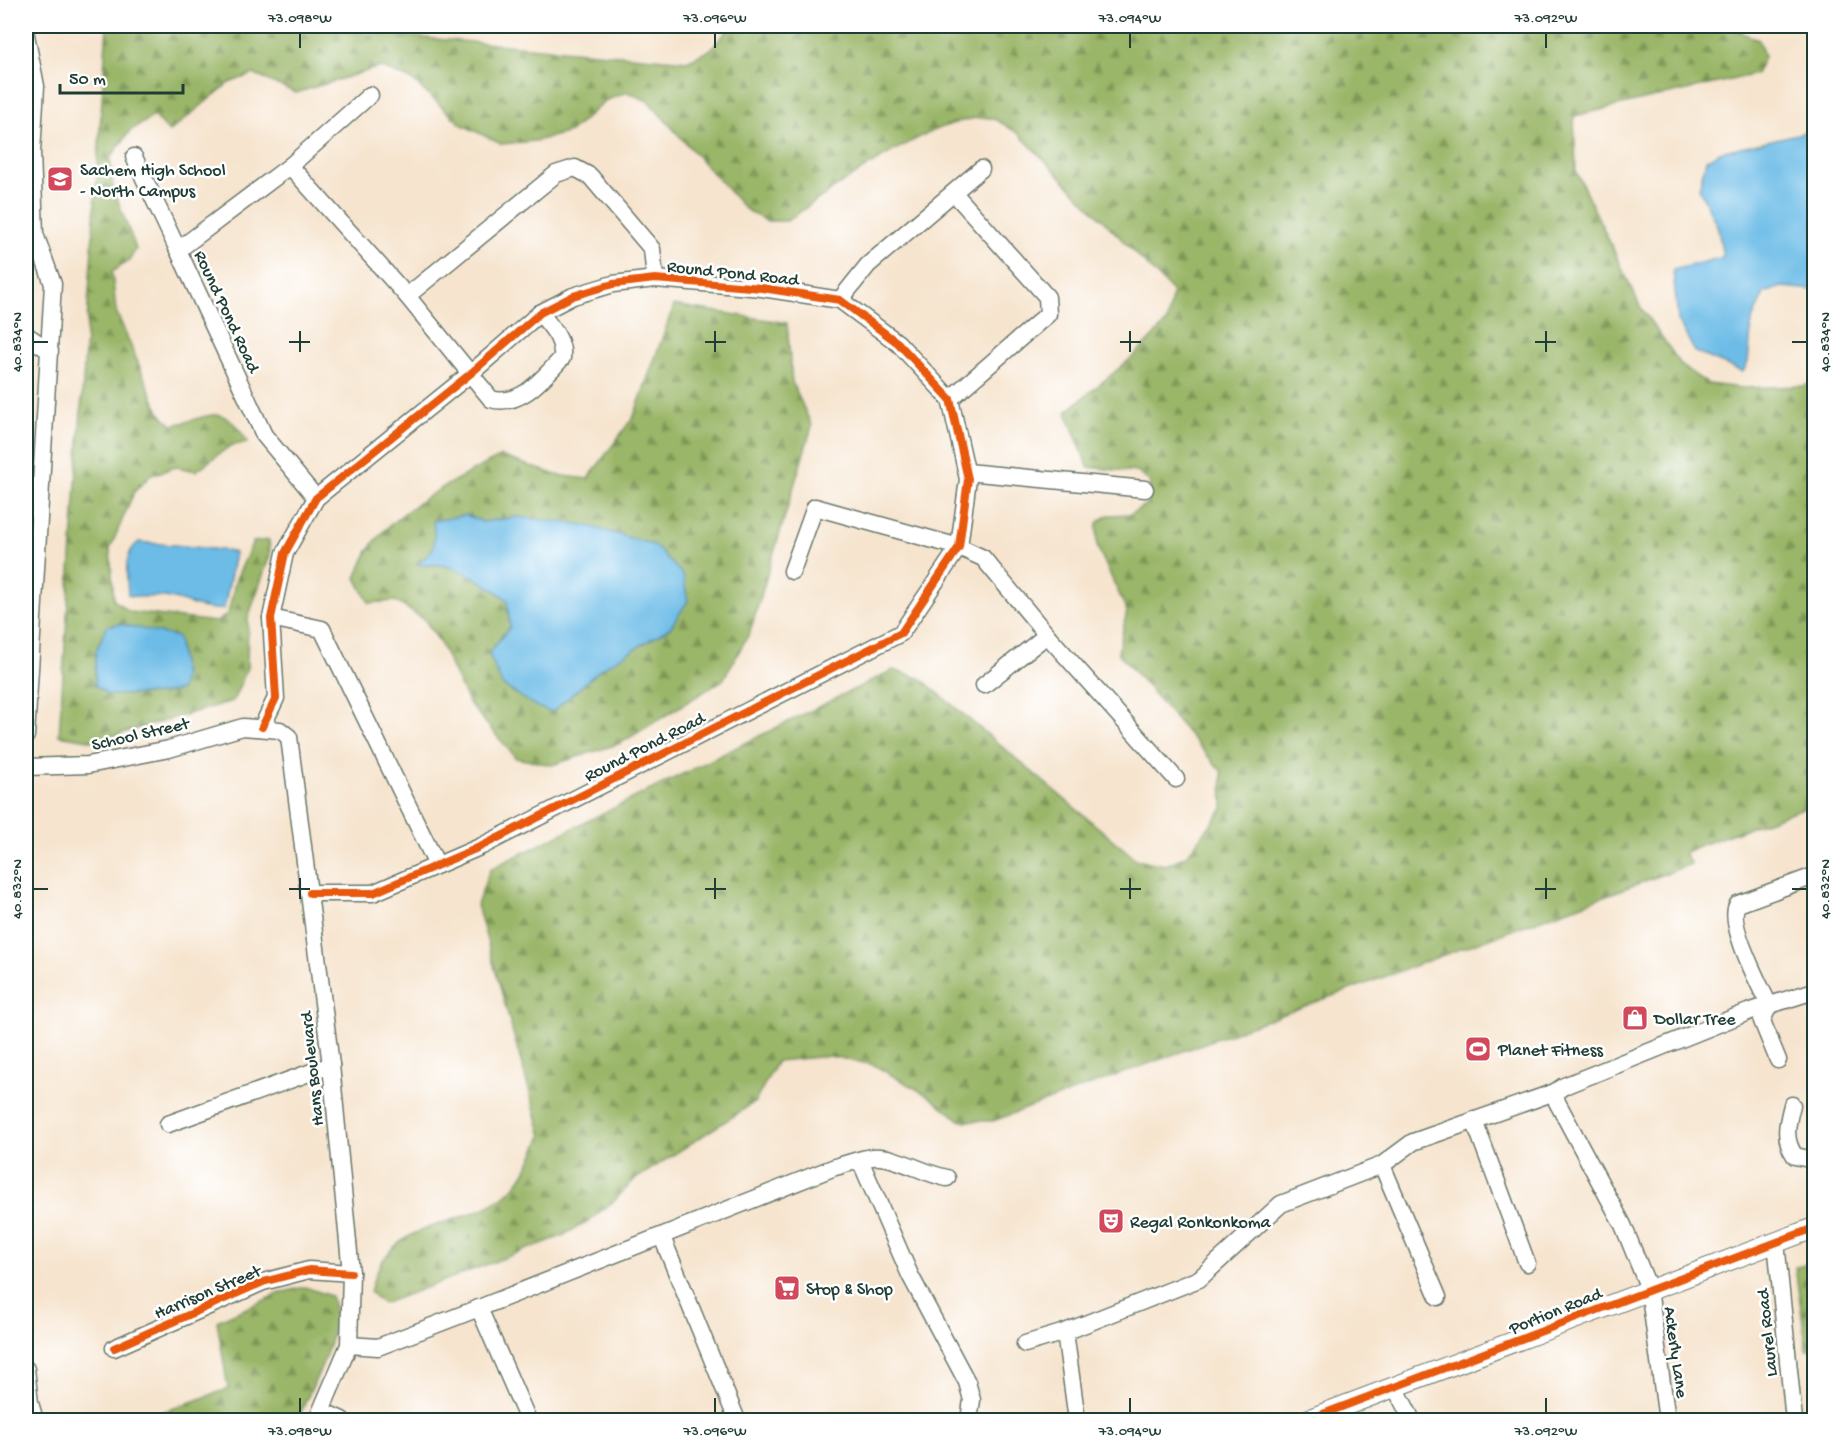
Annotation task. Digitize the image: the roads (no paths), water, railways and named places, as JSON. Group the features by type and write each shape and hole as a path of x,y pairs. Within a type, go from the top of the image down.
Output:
{"main road":[{"name":"Portion Road","path":"1307,1420 1815,1228"}],"street":[{"path":"26,35 36,86 32,152 35,234 53,284 51,351 26,736"},
{"name":"Round Pond Road","path":"316,498 264,435 178,250 290,166 370,95"},
{"path":"134,158 178,250"},
{"path":"290,166 407,296 491,399 502,402 514,401 548,373 562,358 563,349 558,336 540,313"},
{"name":"Round Pond Road","path":"407,296 556,174 575,168 590,176 652,249 655,279"},
{"path":"840,300 868,265 981,170"},
{"path":"950,399 1048,314 1047,297 954,193"},
{"name":"Round Pond Road","path":"262,728 276,698 271,618 285,553 316,498 470,374 540,313 573,296 613,284 655,279 762,288 840,300 898,343 950,399 968,472 958,547 901,633 482,846 373,892 310,893"},
{"path":"26,335 51,351"},
{"path":"968,472 1144,489"},
{"path":"792,571 815,507 958,547 983,558 1047,635 1176,778"},
{"path":"271,618 322,629 437,865"},
{"path":"984,685 1047,635"},
{"name":"School Street","path":"26,766 88,765 169,749 243,727 262,728"},
{"name":"Hans Boulevard","path":"262,728 280,730 289,737 331,1065 351,1273 349,1345 319,1416"},
{"path":"1778,1060 1762,1020 1769,1005 1735,926 1734,908 1738,903 1815,876"},
{"path":"1025,1344 1065,1332 1199,1279 1281,1204 1382,1165 1413,1142 1555,1092 1564,1086 1769,1005 1815,991"},
{"path":"168,1124 331,1065"},
{"name":"Ackerly Lane","path":"1555,1092 1557,1102 1623,1225 1649,1289 1667,1420"},
{"path":"1792,1105 1786,1132 1788,1145 1795,1156 1815,1160"},
{"path":"1474,1120 1527,1263"},
{"path":"349,1345 378,1347 835,1167 860,1160 871,1157 888,1158 931,1175 947,1178"},
{"path":"860,1160 909,1275 967,1382 972,1400 969,1420"},
{"path":"1382,1165 1438,1297"},
{"path":"662,1237 737,1420"},
{"name":"Laurel Road","path":"1776,1242 1794,1420"},
{"name":"Harrison Street","path":"114,1348 263,1282 309,1270 351,1273"},
{"path":"479,1308 528,1420"},
{"path":"1065,1332 1077,1420"},
{"path":"26,1369 35,1420"},
{"path":"1395,1387 1412,1420"},
{"path":"319,1416 342,1420"}],"water":[{"path":"1814,121 1814,290 1782,287 1764,293 1752,320 1748,362 1743,372 1695,352 1678,320 1673,270 1723,257 1718,228 1699,188 1706,160 1720,152 1806,132"},
{"path":"466,515 483,522 517,517 586,525 654,545 683,575 688,601 670,628 602,668 552,712 537,707 502,685 489,653 510,627 507,599 458,569 417,564 428,555 434,546 433,521"},
{"path":"139,542 235,553 224,609 201,607 165,597 128,595 128,559"},
{"path":"120,624 178,637 184,677 180,690 162,694 108,695 95,685 96,651 107,626"}],"place":[{"name":"Sachem High School - North Campus","path":"60,179"},
{"name":"Dollar Tree","path":"1635,1018"},
{"name":"Planet Fitness","path":"1478,1049"},
{"name":"Regal Ronkonkoma","path":"1111,1221"},
{"name":"Stop & Shop","path":"787,1288"}]}
